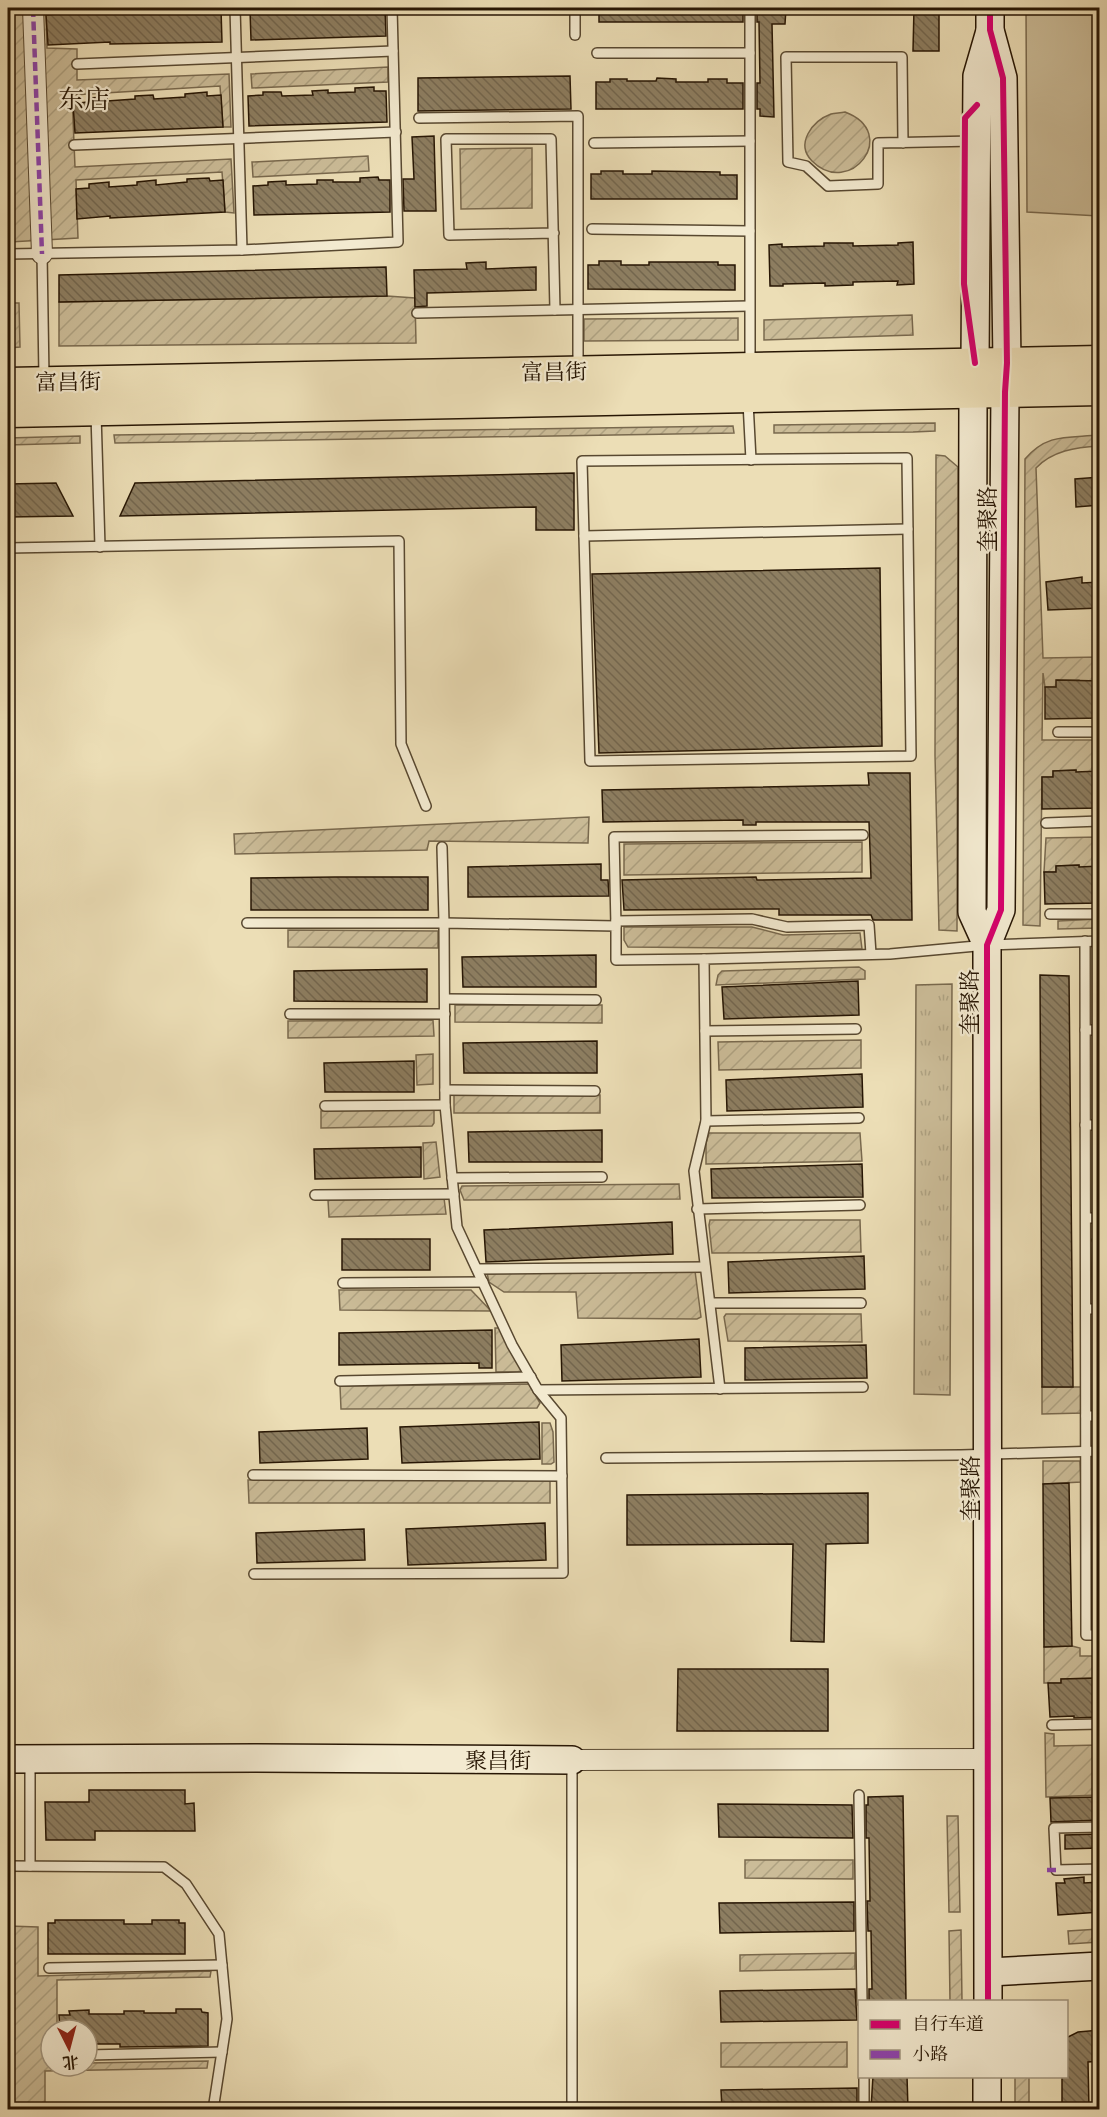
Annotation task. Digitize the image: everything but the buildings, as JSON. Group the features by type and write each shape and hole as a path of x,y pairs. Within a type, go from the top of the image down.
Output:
{"main road":[{"name":"富昌街","path":"8,383 1100,361"},
{"name":"富昌街","path":"8,412 1100,390"}],"street":[{"path":"33,8 42,254"},
{"path":"987,945 972,912 973,393 977,76 990,19"},
{"name":"奎聚路","path":"988,2000 987,945 1001,910 1007,363 1003,78 990,19"},
{"name":"聚昌街","path":"19,1759 988,1759"},
{"path":"989,1972 1100,1966"},
{"path":"987,2078 987,2109"}],"lane":[{"path":"235,8 242,250"},
{"path":"8,254 242,250 398,242 392,8"},
{"path":"575,8 575,36"},
{"path":"750,8 750,368"},
{"path":"77,64 393,51"},
{"path":"597,53 750,53"},
{"path":"903,142 902,57 786,57 788,162 806,166 828,186 878,184 878,143 977,141"},
{"path":"418,118 578,116 578,371"},
{"path":"74,145 396,132"},
{"path":"554,233 449,235 446,139 551,139 554,233 555,309"},
{"path":"594,143 750,141"},
{"path":"592,229 750,231"},
{"path":"42,254 44,382"},
{"path":"417,313 749,306"},
{"path":"748,397 751,460"},
{"path":"96,411 100,547"},
{"path":"907,458 908,529 911,756 590,761 582,461 907,458"},
{"path":"584,536 908,529"},
{"path":"8,548 399,541 401,744 426,806"},
{"path":"1058,732 1100,732"},
{"path":"1046,823 1100,821"},
{"path":"863,835 614,837 616,960 871,954 987,945 1100,940"},
{"path":"254,1574 563,1573 561,1418 538,1390 512,1345 457,1227 445,1105 442,847"},
{"path":"1050,914 1100,914"},
{"path":"247,923 616,923 752,919 787,927 869,925 871,954"},
{"path":"1085,941 1086,1635 1100,1635"},
{"path":"705,959 706,1121 694,1171 720,1389"},
{"path":"445,999 596,1000"},
{"path":"290,1014 445,1014"},
{"path":"705,1031 856,1029"},
{"path":"1085,1030 1100,1030"},
{"path":"445,1090 594,1091"},
{"path":"325,1106 445,1105"},
{"path":"706,1121 859,1118"},
{"path":"1085,1125 1100,1125"},
{"path":"453,1178 602,1177"},
{"path":"315,1195 454,1194"},
{"path":"697,1209 860,1206"},
{"path":"1086,1218 1100,1218"},
{"path":"477,1269 705,1267"},
{"path":"343,1283 483,1282"},
{"path":"710,1303 861,1303"},
{"path":"1086,1309 1100,1309"},
{"path":"340,1381 531,1377"},
{"path":"538,1390 863,1387"},
{"path":"1086,1416 1100,1416"},
{"path":"606,1458 1100,1451"},
{"path":"253,1475 562,1476"},
{"path":"1052,1725 1100,1724"},
{"path":"19,1759 30,1866"},
{"path":"572,1760 572,2109"},
{"path":"860,1795 862,2000"},
{"path":"1100,1827 1054,1827 1056,1870 1100,1869"},
{"path":"8,1866 164,1867 186,1884 219,1934 227,2019 213,2109"},
{"path":"49,1968 222,1965"},
{"path":"99,2055 222,2052"},
{"path":"864,2078 864,2109"}],"green space":[{"path":"8,8 46,8 47,48 77,49 77,80 229,74 231,127 223,127 220,86 72,95 75,167 231,159 234,213 225,212 222,172 76,180 78,238 10,242"},
{"path":"1026,8 1099,8 1099,216 1027,212"},
{"path":"388,67 388,82 252,88 251,74"},
{"path":"845,112 861,122 869,134 869,147 864,159 854,168 841,172 827,171 812,161 807,154 805,147 808,134 812,127 824,117"},
{"path":"532,148 532,208 461,209 460,149"},
{"path":"368,156 369,171 253,177 252,162"},
{"path":"387,296 415,298 416,343 59,346 59,302"},
{"path":"8,303 19,303 20,347 8,348"},
{"path":"912,315 913,335 764,340 764,320"},
{"path":"738,318 738,340 584,341 584,319"},
{"path":"935,423 935,431 774,433 774,425"},
{"path":"733,426 734,433 115,443 114,435"},
{"path":"1099,435 1099,446 1065,451 1042,462 1036,468 1043,658 1100,657 1100,681 1080,686 1079,680 1057,680 1056,687 1045,687 1043,673 1042,740 1099,740 1100,771 1076,776 1076,770 1053,771 1053,777 1042,777 1040,926 1023,925 1025,459 1041,445 1059,438"},
{"path":"80,436 80,443 8,445 8,438"},
{"path":"936,455 945,456 958,467 957,931 939,930 935,755"},
{"path":"589,817 588,843 429,841 427,850 235,854 234,834"},
{"path":"1099,837 1099,866 1079,871 1079,865 1056,866 1056,872 1044,872 1046,838"},
{"path":"862,842 862,872 624,875 624,844"},
{"path":"1099,919 1099,928 1058,929 1058,921"},
{"path":"624,927 752,927 783,935 860,933 862,949 628,947 624,940"},
{"path":"288,930 438,931 438,948 288,947"},
{"path":"859,967 865,971 865,979 716,985 718,975 722,971"},
{"path":"952,984 950,1395 914,1394 916,985"},
{"path":"455,1005 602,1005 602,1023 455,1022"},
{"path":"433,1020 434,1036 288,1038 288,1021"},
{"path":"861,1040 861,1068 719,1070 718,1042"},
{"path":"433,1054 433,1084 417,1085 416,1055"},
{"path":"454,1095 600,1095 600,1113 454,1113"},
{"path":"434,1109 432,1126 321,1128 321,1111"},
{"path":"709,1133 860,1133 862,1161 706,1164 706,1143"},
{"path":"436,1142 440,1177 424,1179 423,1143"},
{"path":"679,1184 680,1199 464,1200 460,1190 462,1186"},
{"path":"444,1198 446,1214 329,1217 328,1200"},
{"path":"710,1220 860,1220 861,1252 712,1253"},
{"path":"1099,1226 1099,1300 1093,1299 1090,1243"},
{"path":"695,1271 701,1317 697,1319 578,1318 576,1292 504,1292 489,1282 487,1273"},
{"path":"339,1290 471,1290 491,1311 340,1310"},
{"path":"726,1314 861,1314 862,1342 728,1341 724,1317"},
{"path":"1099,1325 1099,1386 1095,1386 1094,1326"},
{"path":"495,1328 501,1328 523,1372 496,1372"},
{"path":"529,1384 540,1403 537,1408 341,1409 340,1386"},
{"path":"1042,1387 1082,1387 1083,1413 1042,1414"},
{"path":"542,1423 550,1423 553,1432 554,1462 551,1464 542,1464"},
{"path":"1043,1461 1080,1461 1081,1482 1043,1484"},
{"path":"550,1479 550,1503 249,1503 248,1480"},
{"path":"1044,1647 1080,1648 1080,1656 1099,1656 1100,1678 1061,1679 1061,1683 1044,1683"},
{"path":"1045,1733 1054,1734 1054,1746 1099,1745 1099,1795 1046,1797"},
{"path":"947,1816 958,1816 960,1912 949,1912"},
{"path":"745,1860 853,1860 853,1879 745,1878"},
{"path":"8,1926 38,1927 38,1976 211,1971 210,1977 57,1980 57,2018 39,2018 39,2078 45,2078 45,2109 8,2109"},
{"path":"1099,1929 1099,1942 1069,1944 1068,1931"},
{"path":"961,1930 962,2000 950,2000 949,1931"},
{"path":"855,1953 855,1969 740,1971 740,1955"},
{"path":"847,2042 847,2067 721,2067 721,2043"},
{"path":"208,2061 207,2068 99,2070 99,2063"},
{"path":"1015,2078 1029,2078 1029,2109 1015,2109"}],"marked path":[{"path":"33,8 42,254"},
{"path":"1047,1870 1056,1870"}],"cycle path":[{"path":"988,2000 987,945 1001,910 1007,363 1003,78 990,30 990,8"},
{"path":"975,363 964,284 965,118 977,105"}],"district":[{"name":"东店","path":"84,99"}]}
